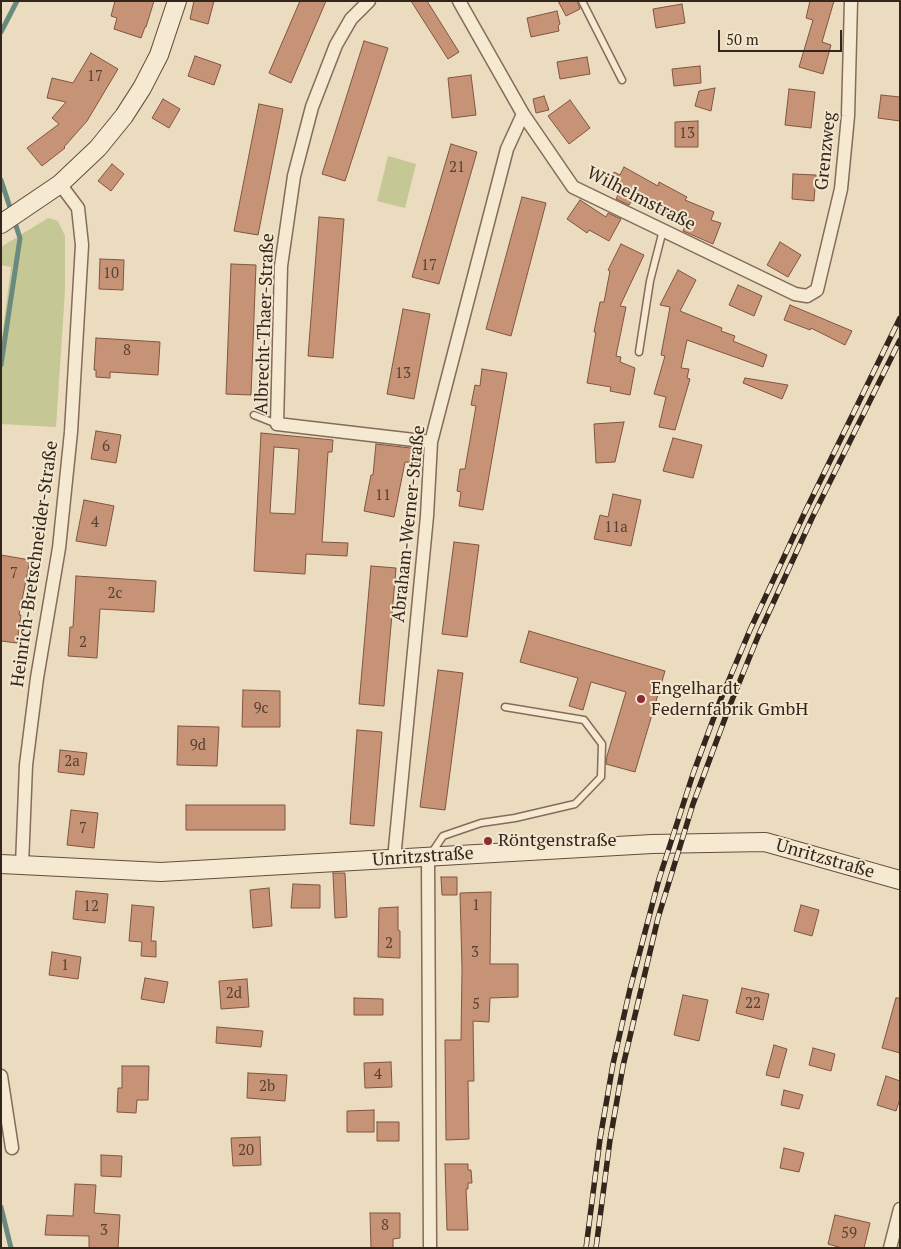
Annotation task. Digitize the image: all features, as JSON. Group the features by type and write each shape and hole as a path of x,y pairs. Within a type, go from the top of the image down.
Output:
{"street":[{"path":"1,224 60,184 98,148 124,116 142,88 159,55 177,1"},
{"name":"Albrecht-Thaer-Straße","path":"369,1 351,19 333,52 312,107 294,176 282,266 277,424 432,442"},
{"name":"Wilhelmstraße","path":"459,1 523,114 574,187 795,294 807,296"},
{"name":"Grenzweg","path":"807,296 817,290 841,189 848,116 851,1"},
{"name":"Abraham-Werner-Straße","path":"394,859 427,516 432,442 508,149 523,114"},
{"name":"Heinrich-Bretschneider-Straße","path":"22,864 26,765 37,678 58,548 71,432 82,245 78,208 60,184"},
{"name":"Unritzstraße","path":"1,864 161,872 652,844 764,842 900,880"},
{"path":"428,857 430,1248"},
{"path":"1,1076 12,1148"},
{"path":"890,1248 900,1209"}],"lane":[{"path":"582,1 622,80"},
{"path":"639,352 650,281 663,230"},
{"path":"254,415 277,424"},
{"path":"428,857 443,836 481,822 515,818 575,804 601,777 602,744 584,720 505,707"}],"green space":[{"path":"388,156 416,164 405,208 377,201"},
{"path":"48,218 58,221 65,236 65,291 56,427 1,424 1,345 11,267 1,265 1,247"}],"building":[{"path":"115,1 154,1 141,38 114,29 117,18 111,16"},
{"path":"194,1 214,1 208,24 190,19"},
{"path":"300,1 326,1 291,83 269,73"},
{"path":"411,1 427,1 459,52 448,59"},
{"path":"558,1 577,1 580,9 566,16"},
{"path":"810,1 834,1 822,42 831,45 823,74 799,67 813,20 806,18"},
{"path":"682,4 685,23 656,28 653,9"},
{"path":"557,11 560,24 558,26 559,31 531,37 527,18"},
{"path":"364,41 388,48 345,181 322,174"},
{"path":"91,53 118,69 87,121 65,148 42,166 27,148 59,124 52,118 66,102 47,98 52,78 73,83"},
{"path":"195,56 221,65 214,85 188,76"},
{"path":"587,57 590,74 560,79 557,62"},
{"path":"700,66 701,83 674,86 672,69"},
{"path":"471,75 476,115 452,118 448,78"},
{"path":"715,88 711,111 695,106 699,91"},
{"path":"789,89 815,92 811,128 785,125"},
{"path":"881,95 900,97 900,121 878,118"},
{"path":"544,96 549,110 536,113 533,99"},
{"path":"163,99 180,109 169,128 152,118"},
{"path":"570,100 590,128 569,144 548,116"},
{"path":"259,104 283,109 258,235 234,231"},
{"path":"698,121 698,147 675,147 675,122"},
{"path":"451,144 477,152 439,284 412,277"},
{"path":"112,164 124,174 111,191 98,181"},
{"path":"624,167 658,186 659,182 687,197 685,200 714,212 711,220 721,223 713,244 683,231 685,226 665,215 666,208 663,214 634,198 629,205 616,199 619,193 612,190 614,188 610,186 614,172 620,175"},
{"path":"793,174 816,175 814,201 792,199"},
{"path":"522,197 546,203 511,336 486,329"},
{"path":"580,200 606,217 608,213 621,219 609,241 589,230 587,233 567,219"},
{"path":"319,217 344,219 333,358 308,356"},
{"path":"780,242 801,255 788,277 767,265"},
{"path":"621,244 644,255 620,306 626,307 616,356 621,357 620,362 635,368 630,395 610,391 611,387 587,383 600,302 604,302 610,271 608,270"},
{"path":"100,259 124,260 123,290 99,289"},
{"path":"231,264 256,265 251,395 226,394"},
{"path":"678,270 696,280 680,311 722,328 721,331 735,336 733,341 767,355 763,367 687,340 681,368 689,369 687,378 690,379 675,430 659,427 666,397 654,394 665,356 661,355 670,307 660,305"},
{"path":"738,285 762,296 754,316 729,305"},
{"path":"790,305 852,331 845,345 811,328 810,330 784,320"},
{"path":"403,309 430,314 414,399 387,394"},
{"path":"96,338 160,342 158,375 110,372 110,378 96,377 96,370 94,370"},
{"path":"482,369 507,373 483,510 459,506 461,492 457,491 460,469 465,469 476,406 471,405 475,385 480,386"},
{"path":"745,378 788,385 782,399 743,383"},
{"path":"624,422 615,462 596,463 594,424"},
{"path":"96,431 121,435 116,463 91,459"},
{"path":"261,433 333,440 332,452 328,452 322,542 348,543 347,556 306,554 305,574 254,571","holes":["274,447 299,449 295,514 270,513"]},
{"path":"673,438 702,445 693,478 663,471"},
{"path":"376,444 419,449 418,463 405,462 394,517 364,511 371,475 373,475"},
{"path":"613,494 641,500 631,546 594,539 600,515 608,517"},
{"path":"84,500 114,506 106,546 76,541"},
{"path":"454,542 479,545 467,637 442,634"},
{"path":"1,555 30,560 19,615 21,615 17,643 1,641"},
{"path":"371,566 396,568 384,706 359,704"},
{"path":"76,576 156,581 154,612 100,609 97,658 68,656 70,627 73,627"},
{"name":"Engelhardt Federnfabrik GmbH","path":"529,631 665,671 635,772 606,764 626,692 591,682 583,710 569,706 578,678 520,662"},
{"path":"438,670 463,673 445,810 420,807"},
{"path":"243,690 280,691 280,727 242,727"},
{"path":"178,726 219,727 217,766 177,765"},
{"path":"357,730 382,732 374,826 350,824"},
{"path":"60,750 87,753 84,775 58,772"},
{"path":"186,805 285,805 285,830 186,830"},
{"path":"71,810 98,813 94,848 67,845"},
{"path":"333,873 345,873 347,917 335,918"},
{"path":"441,877 457,877 457,895 442,895"},
{"path":"293,884 320,885 320,908 291,908"},
{"path":"269,888 272,926 253,928 250,890"},
{"path":"76,891 108,894 105,923 73,919"},
{"path":"491,892 490,964 518,964 518,997 490,998 489,1022 473,1021 474,1081 468,1081 469,1139 446,1140 445,1040 461,1040 460,893"},
{"path":"132,905 154,907 151,941 156,941 156,957 141,956 142,942 129,941"},
{"path":"801,905 819,910 812,936 794,931"},
{"path":"398,907 400,958 378,957 379,908"},
{"path":"52,952 81,957 78,979 49,975"},
{"path":"145,978 168,982 164,1003 141,999"},
{"path":"247,979 249,1007 221,1009 219,981"},
{"path":"742,988 769,994 763,1020 736,1013"},
{"path":"683,995 708,1000 699,1041 674,1035"},
{"path":"354,998 383,999 383,1015 354,1015"},
{"path":"896,998 900,998 900,1053 882,1048"},
{"path":"217,1027 263,1031 261,1047 216,1043"},
{"path":"774,1045 787,1049 779,1078 766,1075"},
{"path":"813,1048 835,1054 831,1071 809,1065"},
{"path":"391,1062 392,1087 365,1088 364,1063"},
{"path":"122,1066 149,1066 148,1100 137,1100 136,1113 117,1112 118,1088 122,1088"},
{"path":"248,1073 287,1075 285,1101 247,1098"},
{"path":"886,1076 900,1081 900,1099 896,1111 877,1105"},
{"path":"784,1090 803,1095 799,1109 781,1105"},
{"path":"374,1110 374,1132 347,1132 347,1111"},
{"path":"377,1122 399,1122 399,1141 377,1141"},
{"path":"260,1137 261,1165 233,1166 231,1138"},
{"path":"784,1148 804,1153 799,1172 780,1168"},
{"path":"101,1155 122,1156 121,1177 101,1176"},
{"path":"445,1164 468,1164 468,1170 471,1170 472,1183 468,1183 468,1189 466,1189 468,1230 447,1230"},
{"path":"75,1184 96,1185 94,1213 120,1215 118,1248 89,1248 89,1236 45,1235 47,1215 73,1216"},
{"path":"370,1213 400,1213 400,1238 393,1239 393,1248 371,1248"},
{"path":"835,1215 870,1223 864,1248 842,1248 828,1244"}],"waterway":[{"path":"1,32 17,1"},
{"path":"1,180 20,238 1,365"},
{"path":"1,1207 11,1248"}],"railway":[{"path":"586,1248 600,1139 613,1064 630,989 659,879 693,774 720,701 750,630 804,514 900,318"},
{"path":"596,1248 610,1140 623,1066 658,918 693,804 759,634 812,518 900,340"}],"place":[{"name":"Engelhardt Federnfabrik GmbH","path":"641,699"},
{"name":"Röntgenstraße","path":"488,841"}]}
